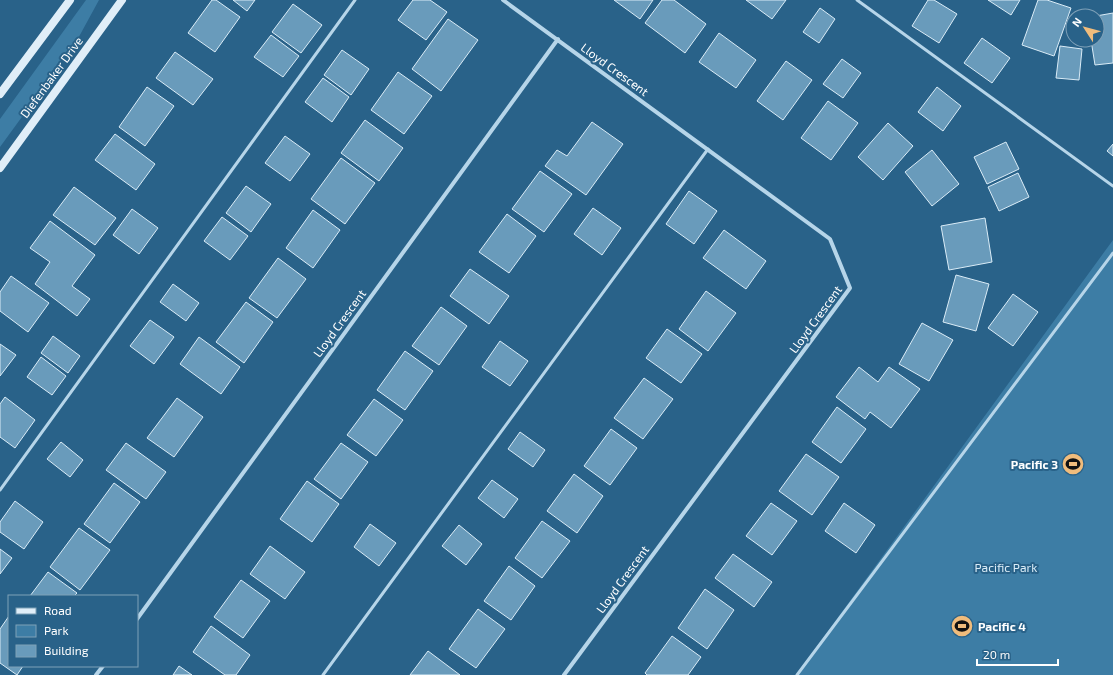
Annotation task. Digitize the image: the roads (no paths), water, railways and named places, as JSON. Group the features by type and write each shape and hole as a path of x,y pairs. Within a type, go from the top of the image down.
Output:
{"street":[{"path":"0,94 70,0"},
{"name":"Diefenbaker Drive","path":"0,168 122,0"},
{"name":"Lloyd Crescent","path":"503,0 830,239 850,288 564,675"},
{"name":"Lloyd Crescent","path":"138,618 558,39"},
{"path":"96,675 102,667"}],"lane":[{"path":"0,490 355,0"},
{"path":"857,0 1113,186"},
{"path":"323,675 708,149"},
{"path":"797,675 1113,253"}],"place":[{"name":"Pacific 3","path":"1073,464"},
{"name":"Pacific 4","path":"962,626"}],"park label":[{"name":"Pacific Park","path":"1006,567"}]}
